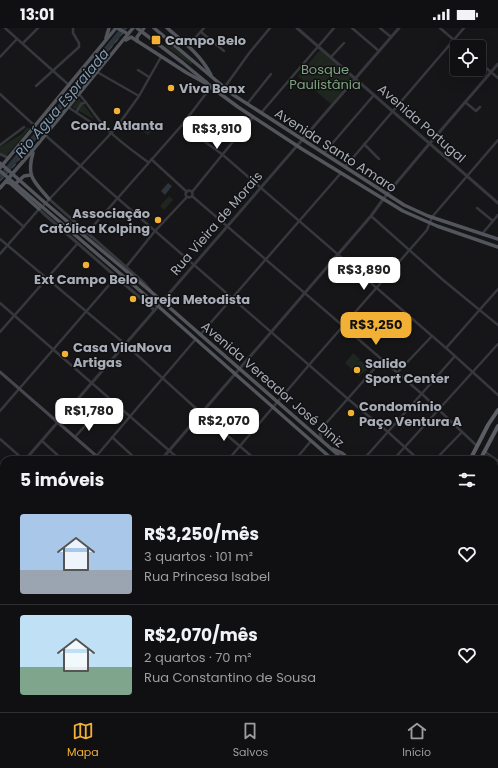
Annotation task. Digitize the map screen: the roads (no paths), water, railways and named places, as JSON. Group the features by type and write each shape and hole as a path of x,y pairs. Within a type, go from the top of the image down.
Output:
{"highway":[{"path":"472,456 488,425 498,410"},
{"path":"482,456 498,426"}],"main road":[{"path":"104,42 109,28"},
{"path":"0,169 104,42 118,28 126,33"},
{"path":"0,188 120,44 126,33 133,28"},
{"path":"137,28 183,63 208,85"},
{"path":"120,44 130,37 137,41 137,37 144,28"},
{"path":"154,28 212,78"},
{"name":"Avenida Santo Amaro","path":"167,28 188,46 204,63 212,78 224,88 302,140 414,211 498,240"},
{"name":"Avenida Santo Amaro","path":"137,41 204,84 208,85 254,117 386,202 430,223 498,247"},
{"path":"33,150 30,164 30,175 49,199"},
{"name":"Avenida Vereador José Diniz","path":"0,163 162,301 339,456"},
{"name":"Avenida Vereador José Diniz","path":"0,169 40,207 158,306 328,456"},
{"path":"14,186 14,184 21,178 30,175"},
{"path":"6,182 14,186 40,207"},
{"path":"0,372 96,456"},
{"path":"327,445 345,456"}],"street":[{"path":"5,28 78,94 111,133 148,162"},
{"path":"23,43 38,28"},
{"path":"36,86 78,48 80,44 73,33 73,28"},
{"path":"188,46 204,28"},
{"path":"224,88 250,52 270,28"},
{"name":"Avenida Portugal","path":"297,28 498,203"},
{"path":"261,113 334,28"},
{"path":"352,28 379,51"},
{"path":"380,28 391,38"},
{"name":"Rua Vieira de Morais","path":"29,456 399,28"},
{"path":"440,28 454,40 464,28"},
{"path":"201,32 224,52"},
{"path":"0,57 17,39"},
{"path":"331,57 344,43"},
{"path":"345,167 450,45"},
{"path":"0,254 44,202 49,199 116,128 138,96 161,57"},
{"path":"164,456 304,293 386,202 387,194 498,64"},
{"path":"486,68 498,78"},
{"path":"138,70 149,77"},
{"path":"97,72 138,96"},
{"path":"246,104 271,74"},
{"path":"86,233 182,125 208,85"},
{"path":"0,94 36,126"},
{"path":"324,153 374,95"},
{"path":"77,112 81,104 86,102"},
{"path":"465,102 476,111 480,108"},
{"path":"68,107 95,125 103,125"},
{"path":"254,117 192,192 192,196 422,394 477,446"},
{"path":"182,125 223,155 446,348 498,395"},
{"path":"0,145 24,127"},
{"path":"45,135 415,456"},
{"path":"232,456 428,229 432,217 498,140"},
{"path":"364,144 379,159"},
{"path":"1,156 9,158"},
{"path":"151,159 187,192 189,190 192,192"},
{"path":"200,335 341,173"},
{"path":"187,192 187,197"},
{"path":"126,266 155,231 187,197 192,196"},
{"name":"Avenida Vereador José Diniz","path":"49,199 86,233 126,266 152,293"},
{"path":"0,206 24,227"},
{"name":"Avenida Vereador José Diniz","path":"40,207 78,243 154,310"},
{"path":"477,208 493,221"},
{"path":"482,234 498,215"},
{"path":"372,216 443,280 498,325"},
{"path":"0,239 8,244 125,344 251,456"},
{"path":"0,332 78,243"},
{"path":"0,411 116,276"},
{"path":"446,348 498,289"},
{"path":"0,304 176,456"},
{"path":"397,373 432,336"},
{"path":"96,456 195,340"},
{"path":"396,456 498,344"},
{"path":"366,456 455,356"},
{"path":"324,442 320,436 321,430 382,360"},
{"path":"75,437 92,418"},
{"path":"439,456 462,432"},
{"path":"112,437 133,456"},
{"path":"0,439 20,456"},
{"path":"42,441 59,456"},
{"path":"298,456 311,441"},
{"path":"484,451 490,456"}],"waterway":[{"name":"Rio Água Espraiada","path":"0,178 124,28"}],"railway":[{"path":"0,181 15,165 127,28"}],"place":[{"name":"Campo Belo","path":"156,40"},
{"name":"Viva Benx","path":"171,88"},
{"name":"Cond. Atlanta","path":"117,111"},
{"name":"Associação Católica Kolping","path":"158,220"},
{"name":"Ext Campo Belo","path":"86,265"},
{"name":"Igreja Metodista","path":"133,299"},
{"name":"Casa VilaNova Artigas","path":"65,354"},
{"name":"Salido Sport Center","path":"357,370"},
{"name":"Condomínio Paço Ventura A","path":"351,413"}],"park label":[{"name":"Bosque Paulistânia","path":"325,76"}]}
